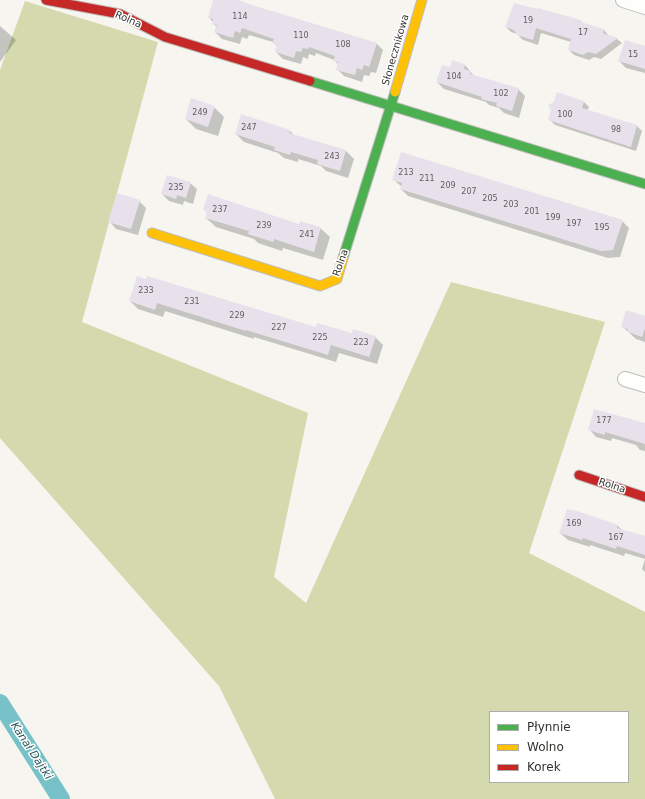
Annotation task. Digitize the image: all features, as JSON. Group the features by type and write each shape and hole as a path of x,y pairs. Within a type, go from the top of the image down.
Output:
{"street":[{"name":"Rolna","path":"46,0 120,14 165,37 645,184"},
{"name":"Słonecznikowa","path":"390,107 422,0"},
{"path":"623,0 645,7"},
{"name":"Rolna","path":"152,233 320,286 337,279 390,107"},
{"path":"625,379 645,385"},
{"name":"Rolna","path":"579,476 645,497"}],"green space":[{"path":"25,1 158,42 82,322 308,413 274,577 306,603 451,282 605,322 529,553 645,612 645,799 275,799 219,686 0,438 0,70"}],"building":[{"path":"213,0 238,0 377,43 369,67 364,65 362,70 357,68 355,75 336,70 338,62 333,61 335,56 309,47 308,49 303,48 301,52 296,51 294,58 275,52 277,45 272,43 274,39 242,28 240,33 235,31 233,38 214,32 217,25 212,24 213,19 208,18"},
{"path":"514,3 581,20 581,22 604,29 603,33 618,38 596,54 588,52 583,55 568,50 571,39 536,28 533,40 517,35 514,30 505,27"},
{"path":"625,40 645,46 645,69 618,61"},
{"path":"452,60 465,64 464,69 471,71 470,74 519,88 512,111 496,106 497,103 481,99 482,97 436,82 442,65 450,67"},
{"path":"557,92 584,101 582,108 637,125 631,147 548,120 551,110 548,105 554,102"},
{"path":"191,98 215,106 208,127 185,119"},
{"path":"241,114 290,130 289,133 346,150 340,171 317,164 318,160 291,152 290,155 274,150 275,147 235,134"},
{"path":"401,152 623,220 613,250 601,251 400,189 402,183 392,180"},
{"path":"167,175 191,182 186,198 177,195 176,199 161,194"},
{"path":"117,193 140,200 131,229 108,222"},
{"path":"208,194 299,224 300,221 321,227 314,252 274,239 273,242 248,234 249,231 205,218 207,211 203,210"},
{"path":"137,276 146,279 147,276 316,327 317,323 352,333 353,329 376,336 369,357 331,345 328,355 157,303 155,310 129,301"},
{"path":"626,310 645,316 645,328 642,337 628,332 628,329 621,327"},
{"path":"594,409 645,423 645,444 605,432 605,435 588,430"},
{"path":"567,509 618,525 617,528 645,536 645,555 617,546 616,549 583,538 582,540 559,533"}],"waterway":[{"name":"Kanał Dajtki","path":"0,703 61,799"}],"traffic: fast":[{"path":"310,81 645,184"},
{"path":"343,258 395,92"}],"traffic: slow":[{"path":"395,92 422,0"},
{"path":"152,233 320,286 337,279 343,258"}],"traffic: jam":[{"path":"46,0 120,14 165,37 310,81"},
{"path":"579,475 645,497"}]}
